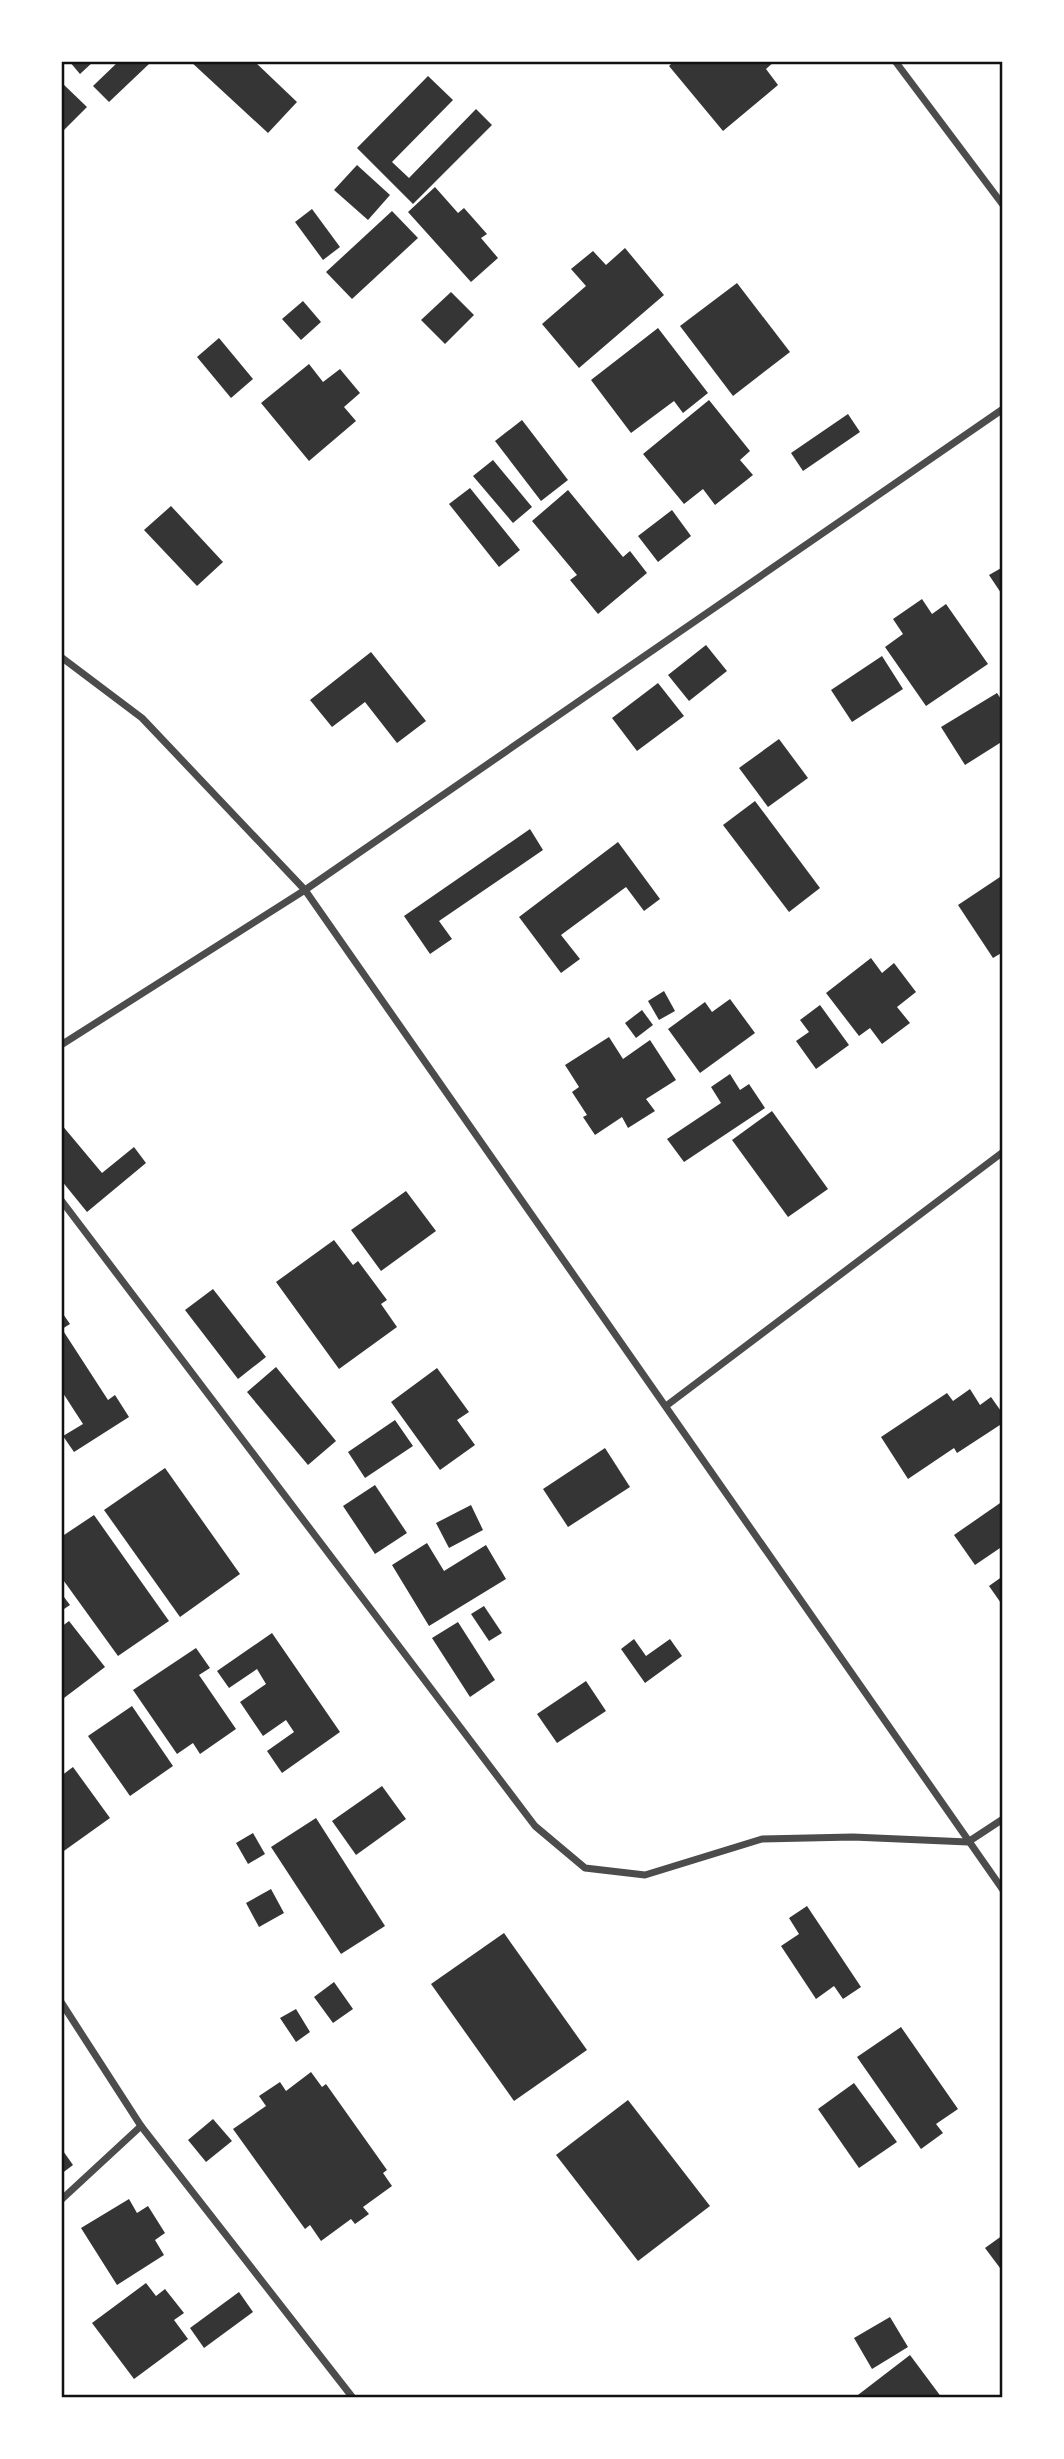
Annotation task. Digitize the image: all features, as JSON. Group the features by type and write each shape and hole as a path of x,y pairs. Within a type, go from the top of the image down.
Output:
{"street":[{"path":"895,61 1003,205"},
{"path":"61,1045 305,890 1003,409"},
{"path":"61,657 142,718 305,890 1003,1890"},
{"path":"666,1406 1003,1152"},
{"path":"61,1200 535,1826 584,1868 645,1875 762,1839 853,1837 968,1842 1003,1819"},
{"path":"61,2002 141,2126 353,2398"},
{"path":"61,2200 141,2126"}],"building":[{"path":"69,61 94,61 80,74"},
{"path":"119,61 147,61 149,64 109,102 93,86"},
{"path":"190,61 254,61 297,102 268,133"},
{"path":"674,61 775,61 766,69 778,85 723,131 669,66"},
{"path":"428,76 453,100 392,162 409,178 476,109 492,125 413,204 357,148"},
{"path":"61,82 87,107 61,133"},
{"path":"357,165 390,195 368,220 334,190"},
{"path":"435,187 458,213 464,208 487,234 481,238 498,258 471,282 408,212"},
{"path":"312,209 340,247 323,260 295,222"},
{"path":"392,211 418,238 352,299 326,272"},
{"path":"625,248 664,295 579,368 542,324 586,286 571,269 593,251 606,265"},
{"path":"737,283 790,352 733,396 680,326"},
{"path":"451,292 474,315 445,344 421,320"},
{"path":"303,301 321,322 301,340 282,319"},
{"path":"658,328 708,393 683,413 674,401 631,433 591,380"},
{"path":"219,338 253,379 231,398 197,357"},
{"path":"309,364 323,382 340,369 360,393 344,407 356,421 309,461 261,403"},
{"path":"709,400 750,451 740,460 753,475 715,505 703,489 684,504 643,454"},
{"path":"848,414 860,432 803,471 791,453"},
{"path":"522,420 568,480 541,501 495,441"},
{"path":"493,460 532,507 513,523 473,476"},
{"path":"470,488 520,550 499,567 449,504"},
{"path":"568,490 623,557 630,551 647,573 598,614 570,580 577,575 532,521"},
{"path":"171,506 223,562 197,586 144,530"},
{"path":"672,510 691,536 658,562 638,536"},
{"path":"1003,567 1003,596 989,575"},
{"path":"922,599 932,614 946,604 988,664 926,706 885,647 903,634 893,619"},
{"path":"706,645 727,671 689,701 668,675"},
{"path":"371,652 426,721 397,743 365,702 332,727 310,700"},
{"path":"882,656 903,689 852,722 831,690"},
{"path":"658,683 684,716 637,751 612,718"},
{"path":"997,693 1003,702 1003,741 965,765 941,727"},
{"path":"779,739 808,778 768,807 739,768"},
{"path":"755,801 820,888 789,912 723,825"},
{"path":"530,829 543,850 439,921 452,939 430,954 404,916"},
{"path":"618,842 660,899 644,911 626,887 561,935 580,959 561,973 519,917"},
{"path":"1003,875 1003,952 993,958 958,905"},
{"path":"871,958 882,973 894,963 916,992 897,1007 910,1023 882,1044 870,1028 859,1036 826,993"},
{"path":"664,991 675,1011 659,1020 648,1001"},
{"path":"730,999 755,1033 700,1073 668,1029 705,1002 712,1012"},
{"path":"820,1005 849,1045 816,1069 796,1041 809,1032 800,1020"},
{"path":"642,1010 653,1025 636,1038 625,1023"},
{"path":"609,1037 623,1059 650,1040 676,1080 646,1099 655,1111 628,1128 622,1117 595,1135 583,1117 587,1115 572,1092 579,1087 565,1065"},
{"path":"730,1074 740,1090 749,1084 765,1108 684,1162 667,1139 721,1103 711,1087"},
{"path":"772,1111 828,1189 788,1217 732,1140"},
{"path":"61,1124 102,1173 134,1147 146,1163 87,1212 61,1180"},
{"path":"406,1191 436,1231 381,1271 351,1230"},
{"path":"334,1240 353,1265 358,1261 387,1300 381,1304 397,1327 339,1369 276,1282"},
{"path":"213,1289 266,1357 238,1379 185,1310"},
{"path":"61,1311 70,1324 62,1329 108,1400 115,1395 129,1417 74,1452 63,1436 83,1424 61,1390"},
{"path":"276,1367 336,1441 308,1465 247,1392"},
{"path":"437,1368 469,1412 457,1420 475,1445 440,1470 391,1402"},
{"path":"970,1389 980,1405 991,1397 1003,1414 1003,1423 957,1453 954,1448 908,1479 881,1437 947,1393 953,1401"},
{"path":"395,1420 413,1446 365,1478 348,1452"},
{"path":"605,1448 630,1487 568,1527 543,1489"},
{"path":"165,1468 240,1574 180,1617 104,1510"},
{"path":"375,1485 407,1533 375,1554 343,1506"},
{"path":"1003,1501 1003,1546 975,1565 954,1535"},
{"path":"471,1505 483,1530 449,1548 436,1523"},
{"path":"94,1515 169,1621 118,1656 61,1577 61,1537"},
{"path":"427,1543 444,1571 486,1545 506,1579 429,1626 392,1565"},
{"path":"1003,1576 1003,1606 989,1586"},
{"path":"61,1593 70,1605 61,1611"},
{"path":"484,1606 502,1633 489,1641 471,1614"},
{"path":"69,1621 105,1667 64,1698 61,1695 61,1627"},
{"path":"458,1622 495,1680 470,1697 432,1638"},
{"path":"272,1633 340,1732 282,1773 267,1751 294,1732 286,1720 263,1736 240,1702 266,1684 257,1669 229,1688 217,1671"},
{"path":"634,1639 646,1656 670,1639 682,1656 645,1683 621,1649"},
{"path":"196,1648 210,1668 199,1675 236,1729 200,1754 193,1743 177,1754 133,1690"},
{"path":"586,1681 606,1711 557,1743 537,1714"},
{"path":"132,1706 173,1766 130,1796 88,1736"},
{"path":"73,1767 110,1818 61,1853 61,1776"},
{"path":"382,1786 406,1819 356,1855 332,1821"},
{"path":"316,1818 385,1926 341,1954 271,1847"},
{"path":"253,1833 265,1854 248,1864 236,1843"},
{"path":"271,1889 284,1913 259,1927 246,1903"},
{"path":"807,1906 861,1987 843,1999 834,1986 816,1999 781,1946 799,1934 789,1918"},
{"path":"504,1933 587,2050 514,2101 431,1984"},
{"path":"334,1982 353,2009 333,2023 314,1997"},
{"path":"296,2009 310,2032 296,2042 280,2018"},
{"path":"901,2027 958,2109 936,2124 943,2133 921,2149 857,2057"},
{"path":"311,2072 322,2087 326,2084 387,2170 383,2173 392,2186 363,2207 369,2214 355,2224 351,2219 321,2241 310,2225 305,2229 233,2129 266,2106 259,2096 280,2082 286,2091"},
{"path":"854,2083 897,2142 859,2168 818,2109"},
{"path":"628,2100 710,2206 638,2261 556,2155"},
{"path":"213,2119 232,2141 206,2162 188,2140"},
{"path":"61,2148 73,2165 61,2174"},
{"path":"129,2199 137,2213 148,2206 165,2233 155,2240 164,2255 117,2285 81,2228"},
{"path":"1003,2235 1003,2272 985,2248"},
{"path":"146,2283 156,2296 165,2289 184,2313 174,2320 188,2339 134,2379 92,2323"},
{"path":"239,2292 253,2312 204,2348 190,2328"},
{"path":"890,2317 908,2347 872,2369 854,2338"},
{"path":"910,2355 942,2398 854,2398"}]}
